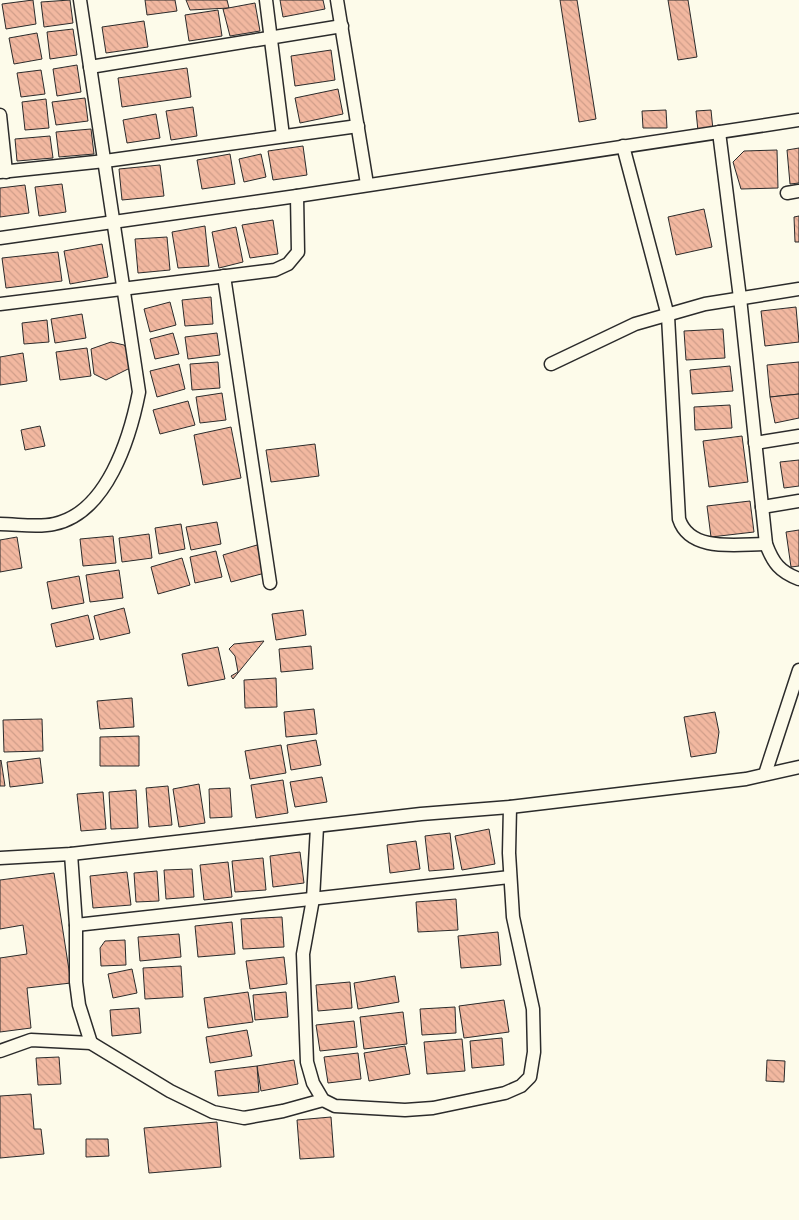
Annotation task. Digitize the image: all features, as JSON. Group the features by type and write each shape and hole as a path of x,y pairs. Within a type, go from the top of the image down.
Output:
{"street":[{"path":"0,524 54,524 78,515 94,499 113,472 133,424 139,392 80,0"},
{"path":"266,0 282,136"},
{"path":"337,0 367,184"},
{"path":"90,67 342,26"},
{"path":"0,115 3,172 105,161 358,126"},
{"path":"0,238 115,223 799,120"},
{"path":"719,132 740,298 766,544 772,562 785,573 799,579"},
{"path":"623,146 668,316 679,519 682,528 690,537 701,542 766,544"},
{"path":"0,304 275,270 288,264 298,252 297,196"},
{"path":"224,276 270,583"},
{"path":"551,364 627,328 705,304 799,289"},
{"path":"755,443 799,436"},
{"path":"762,507 799,501"},
{"path":"766,774 799,670"},
{"path":"0,858 71,854 421,814 510,807 733,781 799,767"},
{"path":"317,827 313,900 303,954 307,1062 313,1083 323,1100 335,1106 405,1110 433,1108 505,1093 521,1086 530,1077 534,1052 533,1010 513,917 510,878 510,807"},
{"path":"71,854 76,925 76,982 79,1005 91,1043"},
{"path":"76,925 510,878"},
{"path":"0,1051 31,1040 91,1043 170,1091 213,1112 244,1118 283,1111 323,1100"}],"building":[{"path":"33,0 36,24 6,29 2,4"},
{"path":"70,0 73,23 44,27 41,2"},
{"path":"145,0 175,0 177,11 147,15"},
{"path":"186,0 227,0 229,8 190,10"},
{"path":"280,0 323,0 325,9 283,17"},
{"path":"560,0 577,0 596,119 579,122"},
{"path":"668,0 688,0 697,57 678,60"},
{"path":"255,3 260,31 230,36 223,9"},
{"path":"218,10 222,36 189,41 185,15"},
{"path":"144,21 148,47 106,53 102,27"},
{"path":"73,29 77,55 50,59 47,32"},
{"path":"37,33 42,59 14,64 9,38"},
{"path":"331,50 335,80 295,86 291,56"},
{"path":"77,65 81,92 57,96 53,69"},
{"path":"187,68 191,97 122,107 118,78"},
{"path":"41,70 45,94 21,97 17,73"},
{"path":"338,89 343,114 300,123 295,98"},
{"path":"85,98 88,121 56,125 52,102"},
{"path":"46,99 49,128 25,130 22,102"},
{"path":"193,107 197,136 171,140 166,111"},
{"path":"666,110 667,128 643,128 642,111"},
{"path":"711,110 713,130 698,131 696,111"},
{"path":"156,114 160,138 127,143 123,120"},
{"path":"91,129 94,154 59,157 56,132"},
{"path":"50,136 53,158 17,161 15,139"},
{"path":"303,146 307,175 273,180 268,151"},
{"path":"799,148 799,183 790,184 787,150"},
{"path":"777,150 778,188 741,189 733,162 744,151"},
{"path":"230,154 235,184 202,189 197,160"},
{"path":"261,154 266,177 244,182 239,159"},
{"path":"160,165 164,196 122,200 119,169"},
{"path":"62,184 66,212 39,216 35,187"},
{"path":"25,185 29,213 0,217 0,188"},
{"path":"704,209 712,247 676,255 668,217"},
{"path":"799,216 799,242 795,242 794,217"},
{"path":"273,220 278,254 250,258 242,225"},
{"path":"205,226 209,266 178,268 172,232"},
{"path":"236,227 243,262 219,268 212,232"},
{"path":"167,237 170,270 138,273 135,239"},
{"path":"102,244 108,277 70,284 64,251"},
{"path":"58,252 62,281 6,288 2,258"},
{"path":"211,297 213,324 185,326 182,300"},
{"path":"170,302 176,325 150,332 144,309"},
{"path":"796,307 799,342 765,346 761,311"},
{"path":"82,314 86,338 55,343 51,319"},
{"path":"47,320 49,342 24,344 22,323"},
{"path":"723,329 725,358 686,360 684,331"},
{"path":"173,333 179,354 155,359 150,339"},
{"path":"217,333 220,355 188,359 185,337"},
{"path":"111,342 124,345 138,364 106,380 94,374 91,349"},
{"path":"87,348 91,376 60,380 56,352"},
{"path":"23,353 27,381 0,385 0,357"},
{"path":"218,362 220,388 192,390 190,364"},
{"path":"799,362 799,394 770,397 767,365"},
{"path":"179,364 185,389 157,397 150,371"},
{"path":"730,366 733,391 692,394 690,370"},
{"path":"222,393 226,420 200,423 196,397"},
{"path":"799,394 799,418 775,423 770,397"},
{"path":"188,401 195,425 160,434 153,410"},
{"path":"730,405 732,428 695,430 694,407"},
{"path":"40,426 45,446 25,450 21,430"},
{"path":"231,427 241,478 203,485 194,435"},
{"path":"742,436 748,482 709,487 703,441"},
{"path":"315,444 319,476 271,482 266,450"},
{"path":"799,460 799,486 784,488 780,462"},
{"path":"750,501 754,532 711,537 707,506"},
{"path":"217,522 221,544 191,550 186,527"},
{"path":"181,524 185,549 159,554 155,528"},
{"path":"799,530 799,566 791,567 786,532"},
{"path":"149,534 152,558 122,562 119,538"},
{"path":"113,536 116,563 83,566 80,539"},
{"path":"17,537 22,568 0,572 0,540"},
{"path":"257,545 265,573 231,582 223,555"},
{"path":"216,551 222,577 195,583 190,557"},
{"path":"182,558 190,585 158,594 151,567"},
{"path":"119,570 123,598 90,602 86,575"},
{"path":"79,576 84,603 52,609 47,582"},
{"path":"124,608 130,633 100,640 94,616"},
{"path":"303,610 306,635 276,640 272,614"},
{"path":"88,615 94,639 56,647 51,624"},
{"path":"264,641 233,679 231,676 238,672 235,656 229,649 234,644"},
{"path":"311,646 313,669 281,672 279,649"},
{"path":"218,647 225,679 188,686 182,654"},
{"path":"276,678 277,707 245,708 244,680"},
{"path":"132,698 134,727 100,729 97,701"},
{"path":"314,709 317,734 286,737 284,712"},
{"path":"715,712 719,732 716,753 691,757 684,717"},
{"path":"42,719 43,751 4,752 3,720"},
{"path":"139,736 139,766 100,766 100,737"},
{"path":"316,740 321,765 291,770 287,745"},
{"path":"281,745 286,773 250,779 245,751"},
{"path":"40,758 43,783 10,787 7,762"},
{"path":"1,760 5,786 0,786"},
{"path":"322,777 327,802 295,807 290,782"},
{"path":"283,780 288,813 256,818 251,785"},
{"path":"199,784 205,823 179,827 173,789"},
{"path":"168,786 172,825 149,827 146,788"},
{"path":"230,788 232,817 210,818 209,789"},
{"path":"136,790 138,828 111,829 109,792"},
{"path":"103,792 106,829 81,831 77,794"},
{"path":"489,829 495,864 462,870 455,836"},
{"path":"450,833 454,869 429,871 425,836"},
{"path":"416,841 420,869 390,873 387,845"},
{"path":"300,852 304,883 273,887 270,856"},
{"path":"263,858 266,890 235,892 232,861"},
{"path":"228,862 232,897 204,900 200,865"},
{"path":"192,869 194,897 166,899 164,870"},
{"path":"157,871 159,901 136,902 134,873"},
{"path":"127,872 131,905 93,908 90,876"},
{"path":"54,873 71,983 27,988 31,1028 0,1032 0,958 27,954 23,925 0,929 0,880"},
{"path":"456,899 458,930 418,932 416,902"},
{"path":"282,917 284,947 243,949 241,919"},
{"path":"232,922 235,954 198,957 195,926"},
{"path":"498,932 501,965 461,968 458,936"},
{"path":"179,934 181,957 140,961 138,937"},
{"path":"125,940 126,965 101,966 100,948 105,941"},
{"path":"284,957 287,984 250,989 246,961"},
{"path":"181,966 183,997 145,999 143,968"},
{"path":"132,969 137,993 113,998 108,974"},
{"path":"395,976 399,1002 358,1009 354,983"},
{"path":"350,982 352,1008 318,1011 316,985"},
{"path":"248,992 253,1022 208,1028 204,998"},
{"path":"286,992 288,1017 255,1020 253,995"},
{"path":"504,1000 509,1032 464,1038 459,1006"},
{"path":"455,1007 456,1033 422,1035 420,1009"},
{"path":"139,1008 141,1033 112,1036 110,1010"},
{"path":"403,1012 407,1044 364,1049 360,1017"},
{"path":"354,1021 357,1047 320,1051 316,1025"},
{"path":"247,1030 252,1056 210,1063 206,1037"},
{"path":"502,1038 504,1065 472,1068 470,1041"},
{"path":"462,1039 465,1071 427,1074 424,1042"},
{"path":"405,1046 410,1074 369,1081 364,1053"},
{"path":"358,1053 361,1079 328,1083 324,1057"},
{"path":"59,1057 61,1084 38,1085 36,1058"},
{"path":"294,1060 298,1084 261,1091 257,1066"},
{"path":"767,1060 785,1061 784,1082 766,1081"},
{"path":"257,1066 259,1092 218,1096 215,1071"},
{"path":"31,1094 34,1129 41,1129 44,1154 0,1158 0,1096"},
{"path":"331,1117 334,1157 300,1159 297,1120"},
{"path":"217,1122 221,1167 149,1173 144,1128"},
{"path":"86,1139 108,1139 109,1156 86,1157"}]}
